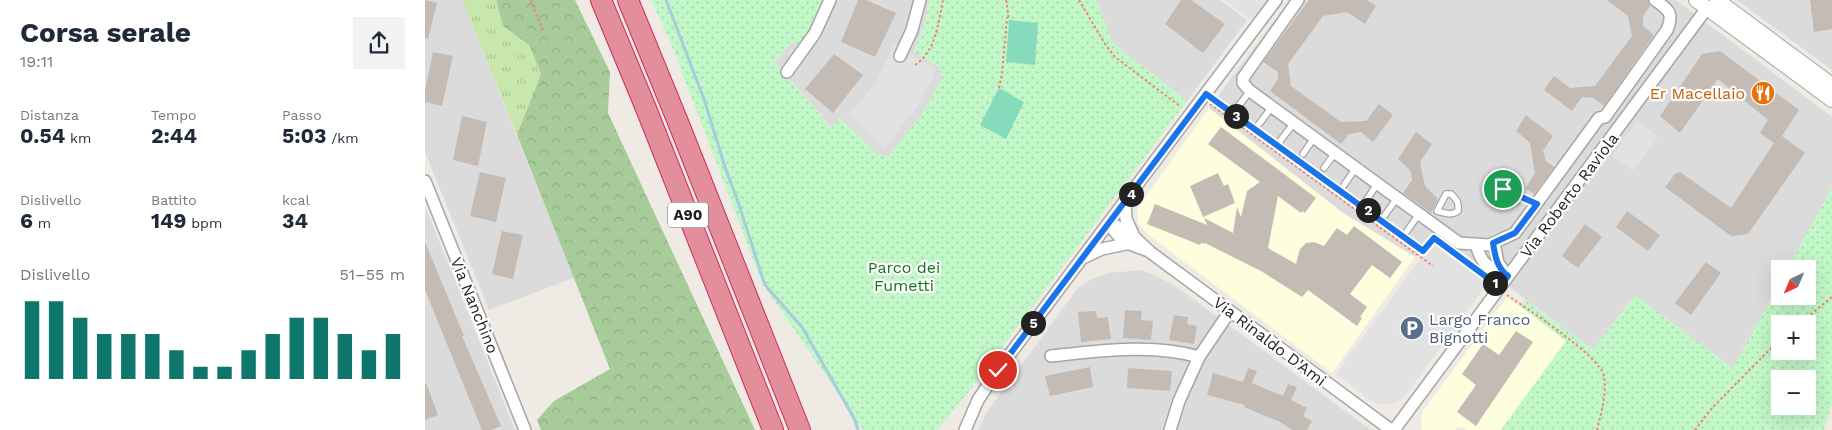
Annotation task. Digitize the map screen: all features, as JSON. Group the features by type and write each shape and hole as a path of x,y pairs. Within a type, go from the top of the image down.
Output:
{"highway":[{"name":"A90","path":"601,0 773,430"},
{"name":"A90","path":"628,0 800,430"}],"street":[{"path":"787,72 815,33 830,0"},
{"path":"965,430 973,409 983,393 1081,259 1276,0"},
{"path":"1299,0 1243,78 1243,83 1250,91 1271,107 1459,243 1489,245 1515,233 1599,118 1605,117 1667,30 1671,20 1670,13 1655,0"},
{"path":"900,56 912,30 916,1"},
{"path":"1707,3 1832,84"},
{"path":"1707,3 1832,100"},
{"name":"Via Roberto Raviola","path":"1392,430 1499,289 1505,274 1707,3"},
{"name":"Via Nanchino","path":"425,181 525,430"},
{"name":"Via Rinaldo D'Ami","path":"1125,202 1129,239"},
{"name":"Via Rinaldo D'Ami","path":"1109,223 1126,229 1129,239 1150,252 1392,430"},
{"path":"1081,259 1129,239"},
{"path":"1493,243 1495,255 1505,274"},
{"path":"1477,244 1483,263 1493,270 1505,274"},
{"path":"1170,430 1179,400 1199,357 1230,311"},
{"path":"1051,356 1094,351 1147,350 1181,353 1199,357"}],"lane":[{"path":"1237,108 1250,91"},
{"path":"1259,124 1271,107"},
{"path":"1280,141 1294,123"},
{"path":"1303,154 1315,138"},
{"path":"1323,168 1335,153"},
{"path":"1344,185 1357,168"},
{"path":"1366,201 1377,184"},
{"path":"1519,196 1537,204"},
{"path":"1385,215 1397,198"},
{"path":"1407,231 1423,217 1437,211"}],"path":[{"path":"531,0 543,30"},
{"path":"915,65 923,59 935,40 943,0"},
{"path":"999,88 1003,74 1008,18 1006,0"},
{"path":"1079,0 1105,44 1115,57 1191,114"},
{"path":"1204,97 1423,251 1434,238"},
{"path":"1204,97 1433,266"},
{"path":"1450,250 1474,267"},
{"path":"1499,289 1568,339 1600,366 1604,375 1605,392 1597,430"},
{"path":"1810,315 1832,297"},
{"path":"1695,430 1712,408 1771,348"}],"shaded area":[{"path":"425,0 462,0 574,278 489,310 425,152"},
{"path":"824,0 929,0 925,22 915,52 940,67 943,76 923,113 889,156 878,155 840,118 832,128 775,62 792,41 800,46"},
{"path":"1096,0 1220,0 1247,20 1187,101 1112,42"},
{"path":"1224,0 1271,0 1254,22"},
{"path":"1290,0 1676,0 1832,117 1832,188 1792,260 1771,260 1771,298 1733,368 1635,295 1593,350 1434,231 1415,257 1343,213 1209,108"},
{"path":"1737,0 1832,0 1832,70"},
{"path":"894,45 936,69 916,108 885,148 850,114 875,84"},
{"path":"1209,108 1343,213 1415,257 1332,373 1147,234 1138,223 1137,214 1139,206"},
{"path":"1637,121 1658,137 1633,171 1612,156"},
{"path":"425,206 515,430 425,430"},
{"name":"Largo Franco Bignotti","path":"1434,240 1489,281 1405,396 1397,402 1379,404 1371,401 1336,374"},
{"path":"1142,270 1173,284 1371,430 978,430 987,412 1077,289 1092,279 1108,273"},
{"path":"1507,297 1567,341 1501,430 1467,430 1463,427 1458,427 1455,430 1422,430 1421,419 1423,411"}],"green space":[{"path":"462,0 496,0 503,26 529,45 541,74 517,135"},
{"path":"496,0 575,0 610,72 608,113 755,430 541,430 537,420 554,401 610,369 517,135 541,74 529,45 503,26"},
{"name":"Parco dei Fumetti","path":"651,0 824,0 820,14 800,46 792,41 775,62 831,128 840,118 878,155 889,156 923,113 943,76 939,67 914,52 925,22 929,0 1096,0 1112,42 1187,101 971,389 937,430 863,430 762,283 670,41"},
{"path":"1009,20 1038,23 1035,65 1006,62"},
{"path":"999,88 1024,102 1006,139 980,125"},
{"path":"1832,188 1832,403 1824,430 1501,430 1566,341 1520,306 1525,300 1593,350 1635,295 1733,368 1771,298 1771,305 1816,305 1816,260 1792,260"}],"building":[{"path":"425,0 437,3 428,39 425,38"},
{"path":"858,0 866,0 896,13 875,57 841,42"},
{"path":"1181,0 1191,0 1225,24 1203,53 1165,24"},
{"path":"1309,0 1367,0 1376,6 1365,24 1347,12 1323,16 1288,64 1291,86 1341,122 1366,121 1379,104 1393,115 1373,142 1361,132 1349,134 1341,144 1270,91 1278,79 1278,72 1263,62"},
{"path":"1607,0 1647,0 1650,6 1643,16 1643,26 1654,35 1604,106 1594,98 1582,97 1572,111 1544,90 1554,76 1570,88 1595,86 1632,36 1628,16"},
{"path":"1810,0 1832,0 1832,29 1814,32"},
{"path":"1720,51 1799,110 1782,136 1805,153 1748,234 1731,236 1665,187 1675,174 1680,172 1731,208 1774,143 1760,133 1768,120 1718,79 1680,133 1660,116 1702,54"},
{"path":"433,52 453,56 442,106 425,102 425,91"},
{"path":"834,54 863,75 833,113 805,89"},
{"path":"1526,115 1553,136 1543,151 1546,161 1554,167 1534,194 1526,188 1535,173 1530,143 1516,131"},
{"path":"462,116 487,122 478,166 453,160"},
{"path":"1221,127 1316,198 1305,213 1302,211 1301,213 1278,196 1268,248 1296,264 1300,249 1306,243 1314,242 1324,246 1337,228 1347,235 1354,226 1402,262 1390,278 1372,265 1350,294 1367,307 1360,317 1362,318 1357,326 1308,290 1302,297 1261,271 1205,243 1200,245 1147,224 1155,204 1207,225 1204,218 1233,233 1237,207 1241,217 1247,191 1260,182 1208,144"},
{"path":"1416,132 1432,144 1420,162 1425,186 1438,199 1431,213 1403,193 1412,180 1410,170 1398,159"},
{"path":"480,172 506,178 496,222 470,216"},
{"path":"1218,173 1224,186 1228,184 1235,203 1203,217 1190,186"},
{"path":"1627,211 1660,235 1648,251 1616,227"},
{"path":"1585,224 1602,237 1578,268 1562,256"},
{"path":"502,231 523,235 513,279 492,274"},
{"path":"425,242 464,336 462,336 501,426 491,430 482,430 425,290"},
{"path":"1706,262 1721,273 1691,315 1675,303"},
{"path":"1125,310 1142,311 1141,320 1153,321 1151,340 1123,338"},
{"path":"1096,311 1097,318 1108,317 1111,339 1081,342 1078,312"},
{"path":"1174,315 1188,317 1187,324 1197,326 1194,344 1169,340"},
{"path":"1516,331 1533,342 1476,426 1457,412 1476,385 1462,374 1483,344 1499,355"},
{"path":"1090,367 1093,387 1050,396 1045,376"},
{"path":"1128,368 1172,371 1170,391 1127,388"},
{"path":"1248,368 1257,371 1252,383 1283,396 1288,384 1297,387 1291,400 1307,408 1303,416 1312,421 1307,430 1292,430 1280,422 1244,407 1245,405 1207,395 1213,373 1243,382"},
{"path":"425,384 438,415 425,420"}],"waterway":[{"path":"666,0 704,99 765,285 802,327 855,420 858,430"}],"place":[{"name":"Er Macellaio","path":"1763,93"},
{"name":"Largo Franco Bignotti","path":"1412,328"}],"route":[{"path":"998,370 1206,94 1423,251 1434,238 1500,287 1508,276 1497,263 1493,243 1515,233 1537,204 1519,196 1519,190 1514,186 1508,185 1503,189"}]}
